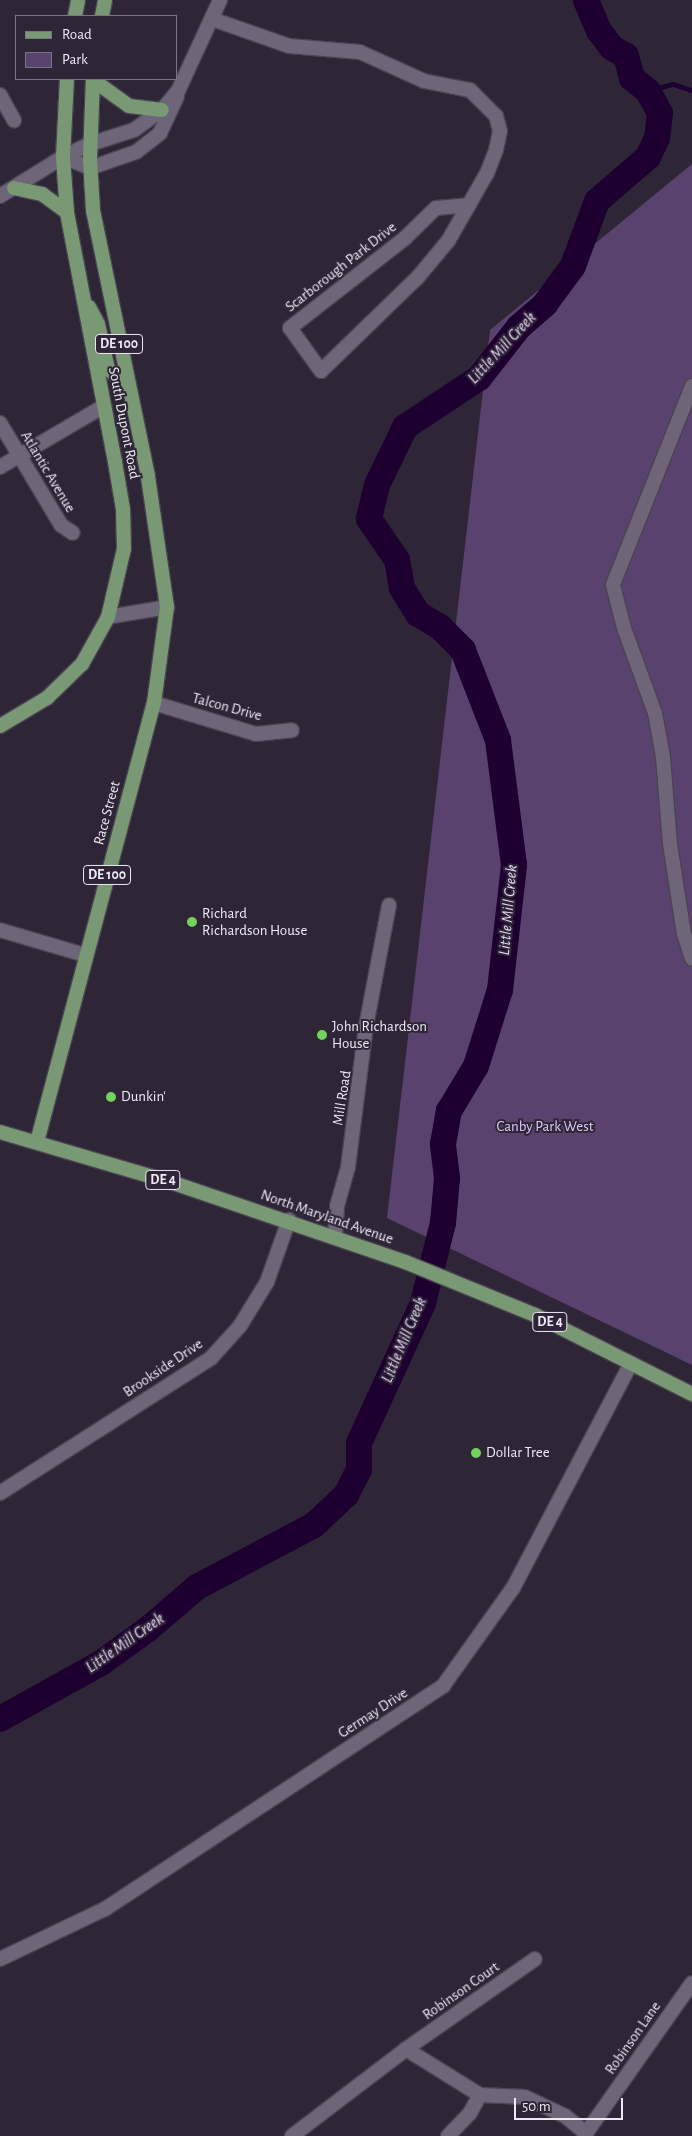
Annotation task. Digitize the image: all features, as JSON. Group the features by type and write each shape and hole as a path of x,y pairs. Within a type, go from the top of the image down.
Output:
{"main road":[{"path":"75,15 78,0"},
{"path":"102,15 106,0"},
{"name":"South Dupont Road","path":"0,726 62,686 82,664 108,617 124,549 123,509 67,212 63,157 67,80"},
{"name":"South Dupont Road","path":"93,80 90,168 93,210 127,384 148,476 167,607"},
{"path":"94,80 129,106 162,110"},
{"path":"14,188 42,194 67,212"},
{"path":"83,295 98,324 108,369 127,384"},
{"name":"Race Street","path":"37,1142 85,955 154,703 167,607"},
{"name":"North Maryland Avenue","path":"0,1132 289,1220 334,1236 405,1262 535,1315 631,1363"},
{"name":"DE 4","path":"631,1363 692,1394"}],"street":[{"path":"63,157 90,168 123,158 149,144 171,117 178,91 220,0"},
{"name":"Scarborough Park Drive","path":"212,19 289,46 360,52 424,81 470,90 496,116 500,131 487,173 469,205 448,242 418,277 321,370 290,328 405,238 436,208 469,205"},
{"path":"0,196 63,157 90,144 134,130 162,110 178,91"},
{"path":"0,96 14,120"},
{"path":"692,386 613,585 624,628 656,713 673,862 684,934 692,959"},
{"path":"0,468 104,406"},
{"name":"Atlantic Avenue","path":"0,423 61,525 73,534"},
{"path":"108,617 167,607"},
{"name":"Talcon Drive","path":"154,703 256,734 292,730"},
{"name":"Mill Road","path":"334,1236 337,1206 348,1167 366,1026 389,905"},
{"path":"0,930 85,955"},
{"name":"Brookside Drive","path":"0,1493 211,1358 240,1326 267,1282 289,1220"},
{"name":"Germay Drive","path":"0,1959 105,1909 443,1686 513,1588 631,1363"},
{"name":"Robinson Court","path":"292,2136 406,2049 535,1959"},
{"name":"Robinson Lane","path":"585,2134 692,1984"},
{"path":"406,2049 480,2095 525,2097 565,2116 585,2134"},
{"path":"448,2136 470,2113 480,2095"}],"green space":[{"name":"Canby Park West","path":"692,164 692,1365 387,1218 490,330"}],"waterway":[{"name":"Little Mill Creek","path":"0,1719 101,1663 148,1629 197,1587 314,1525 346,1495 359,1469 359,1443 423,1303 443,1223 447,1178 443,1144 449,1111 476,1066 500,990 514,865 498,740 463,650 440,627 418,614 402,588 397,560 369,519 377,485 405,427 479,378 519,327 545,304 573,266 597,201 648,157 657,138 660,113 648,91 632,78 626,56 612,48 599,31 586,0"},
{"path":"648,91 673,84 692,90"}],"place":[{"name":"Richard Richardson House","path":"192,922"},
{"name":"John Richardson House","path":"322,1035"},
{"name":"Dunkin'","path":"111,1097"},
{"name":"Dollar Tree","path":"476,1453"}]}
